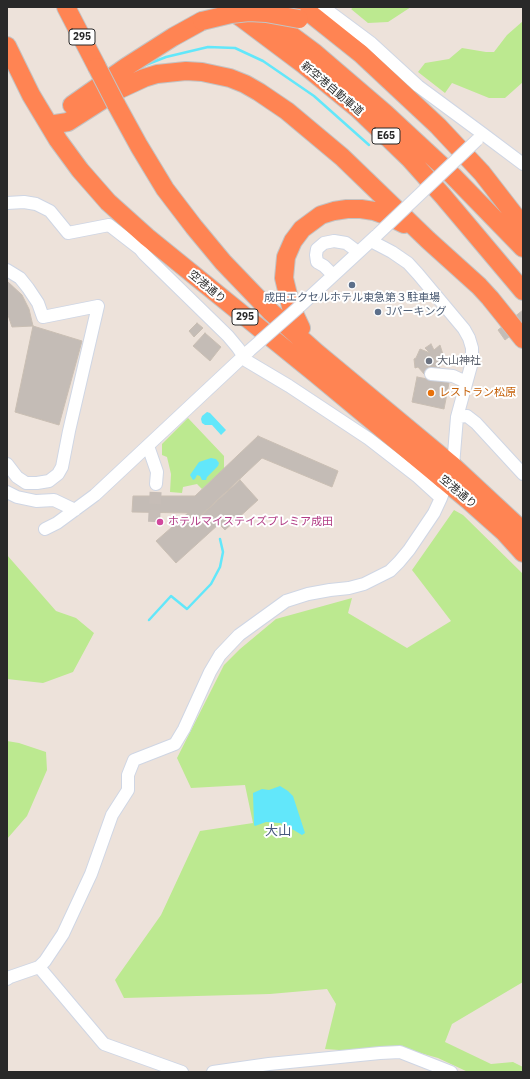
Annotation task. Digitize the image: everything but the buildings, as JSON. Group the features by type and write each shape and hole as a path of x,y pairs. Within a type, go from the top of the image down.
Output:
{"highway":[{"name":"空港通り","path":"66,7 116,104 165,189 223,262 271,312 432,450 447,482 523,531"},
{"name":"新空港自動車道","path":"225,7 303,64 358,109 410,159 523,291"},
{"name":"新空港自動車道","path":"253,7 315,53 385,113 453,176 523,248"},
{"path":"48,125 64,110 126,67 173,37 202,21 230,14 249,12 300,13 310,22 332,33 361,54 413,101 459,148 492,185 523,226"},
{"name":"空港通り","path":"7,46 31,95 48,125 68,155 144,243 316,374 447,482 504,532 523,553"},
{"path":"48,125 68,122 118,90 157,74 186,71 202,72 230,78 259,92 304,124 478,286 490,298 523,339"},
{"path":"317,353 305,336 291,307 284,278 286,257 293,241 302,229 321,215 334,210 361,209 388,216 406,225 428,240"}],"street":[{"path":"323,7 370,42 418,86 480,137 523,164"},
{"path":"45,530 95,495 246,353 299,307 480,137"},
{"path":"7,203 24,202 36,204 50,212 68,234 109,225 144,243 238,348 246,353"},
{"path":"374,237 408,263 418,274 464,329 472,348 472,362 450,444 444,448 432,450"},
{"path":"333,275 324,266 317,262 316,256 318,249 324,243 334,241 346,243 358,252"},
{"path":"7,270 20,278 28,288 38,303 43,317 98,306 62,467 58,474 49,481 26,483 17,477 7,464"},
{"path":"246,353 246,361 289,386 369,439 418,477 447,482"},
{"path":"431,374 453,376 466,382"},
{"path":"456,422 467,416 476,423 523,474"},
{"path":"7,980 10,977 39,967 45,961 63,934 91,874 112,815 128,790 128,775 134,760 175,744 184,729 210,672 220,655 239,634 286,601 308,594 349,588 372,581 390,571 399,562 434,513 447,482 456,422"},
{"path":"148,446 157,472 156,484"},
{"path":"7,492 17,497 36,501 54,500 75,510"},
{"path":"39,967 104,1044 182,1072"},
{"path":"213,1072 269,1064 394,1052 400,1052 451,1072"}],"green space":[{"path":"354,7 411,7 388,22 368,23 351,9"},
{"path":"523,21 523,82 505,98 489,98 452,83 445,93 418,72 425,63 449,59 462,48 494,52 507,35"},
{"path":"188,418 224,456 224,469 202,489 197,484 183,487 182,493 170,492 171,474 167,457 162,455 162,444"},
{"path":"454,510 463,515 523,574 523,982 452,1024 445,1042 491,1064 513,1062 523,1067 523,1072 468,1072 438,1058 395,1046 380,1053 325,1049 336,1004 327,989 270,994 124,998 115,980 161,915 200,831 253,823 245,785 191,788 177,758 224,665 240,649 276,619 352,598 348,613 407,648 451,621 412,570"},
{"path":"7,555 56,611 76,618 94,633 73,672 43,683 7,679"},
{"path":"7,741 19,743 46,752 47,770 27,816 7,839"}],"water":[{"path":"207,412 210,413 226,430 221,435 212,425 205,425 202,423 202,416"},
{"path":"211,458 216,459 219,463 218,466 206,480 202,480 200,476 197,475 193,480 190,475 199,462"},
{"path":"280,786 293,796 305,833 302,835 280,823 266,822 255,826 254,825 253,793 262,789 269,790"}],"waterway":[{"path":"143,66 166,57 208,47 235,48 263,61 314,96 369,145"},
{"path":"149,620 171,596 187,609 211,584 220,567 223,552 220,539"}],"tunnel":[{"path":"154,522 156,484"}],"place":[{"name":"成田エクセルホテル東急第３駐車場","path":"352,285"},
{"name":"Jパーキング","path":"378,312"},
{"name":"大山神社","path":"429,361"},
{"name":"レストラン松原","path":"431,393"},
{"name":"ホテルマイステイズプレミア成田","path":"160,522"}],"district":[{"name":"大山","path":"278,831"}]}
